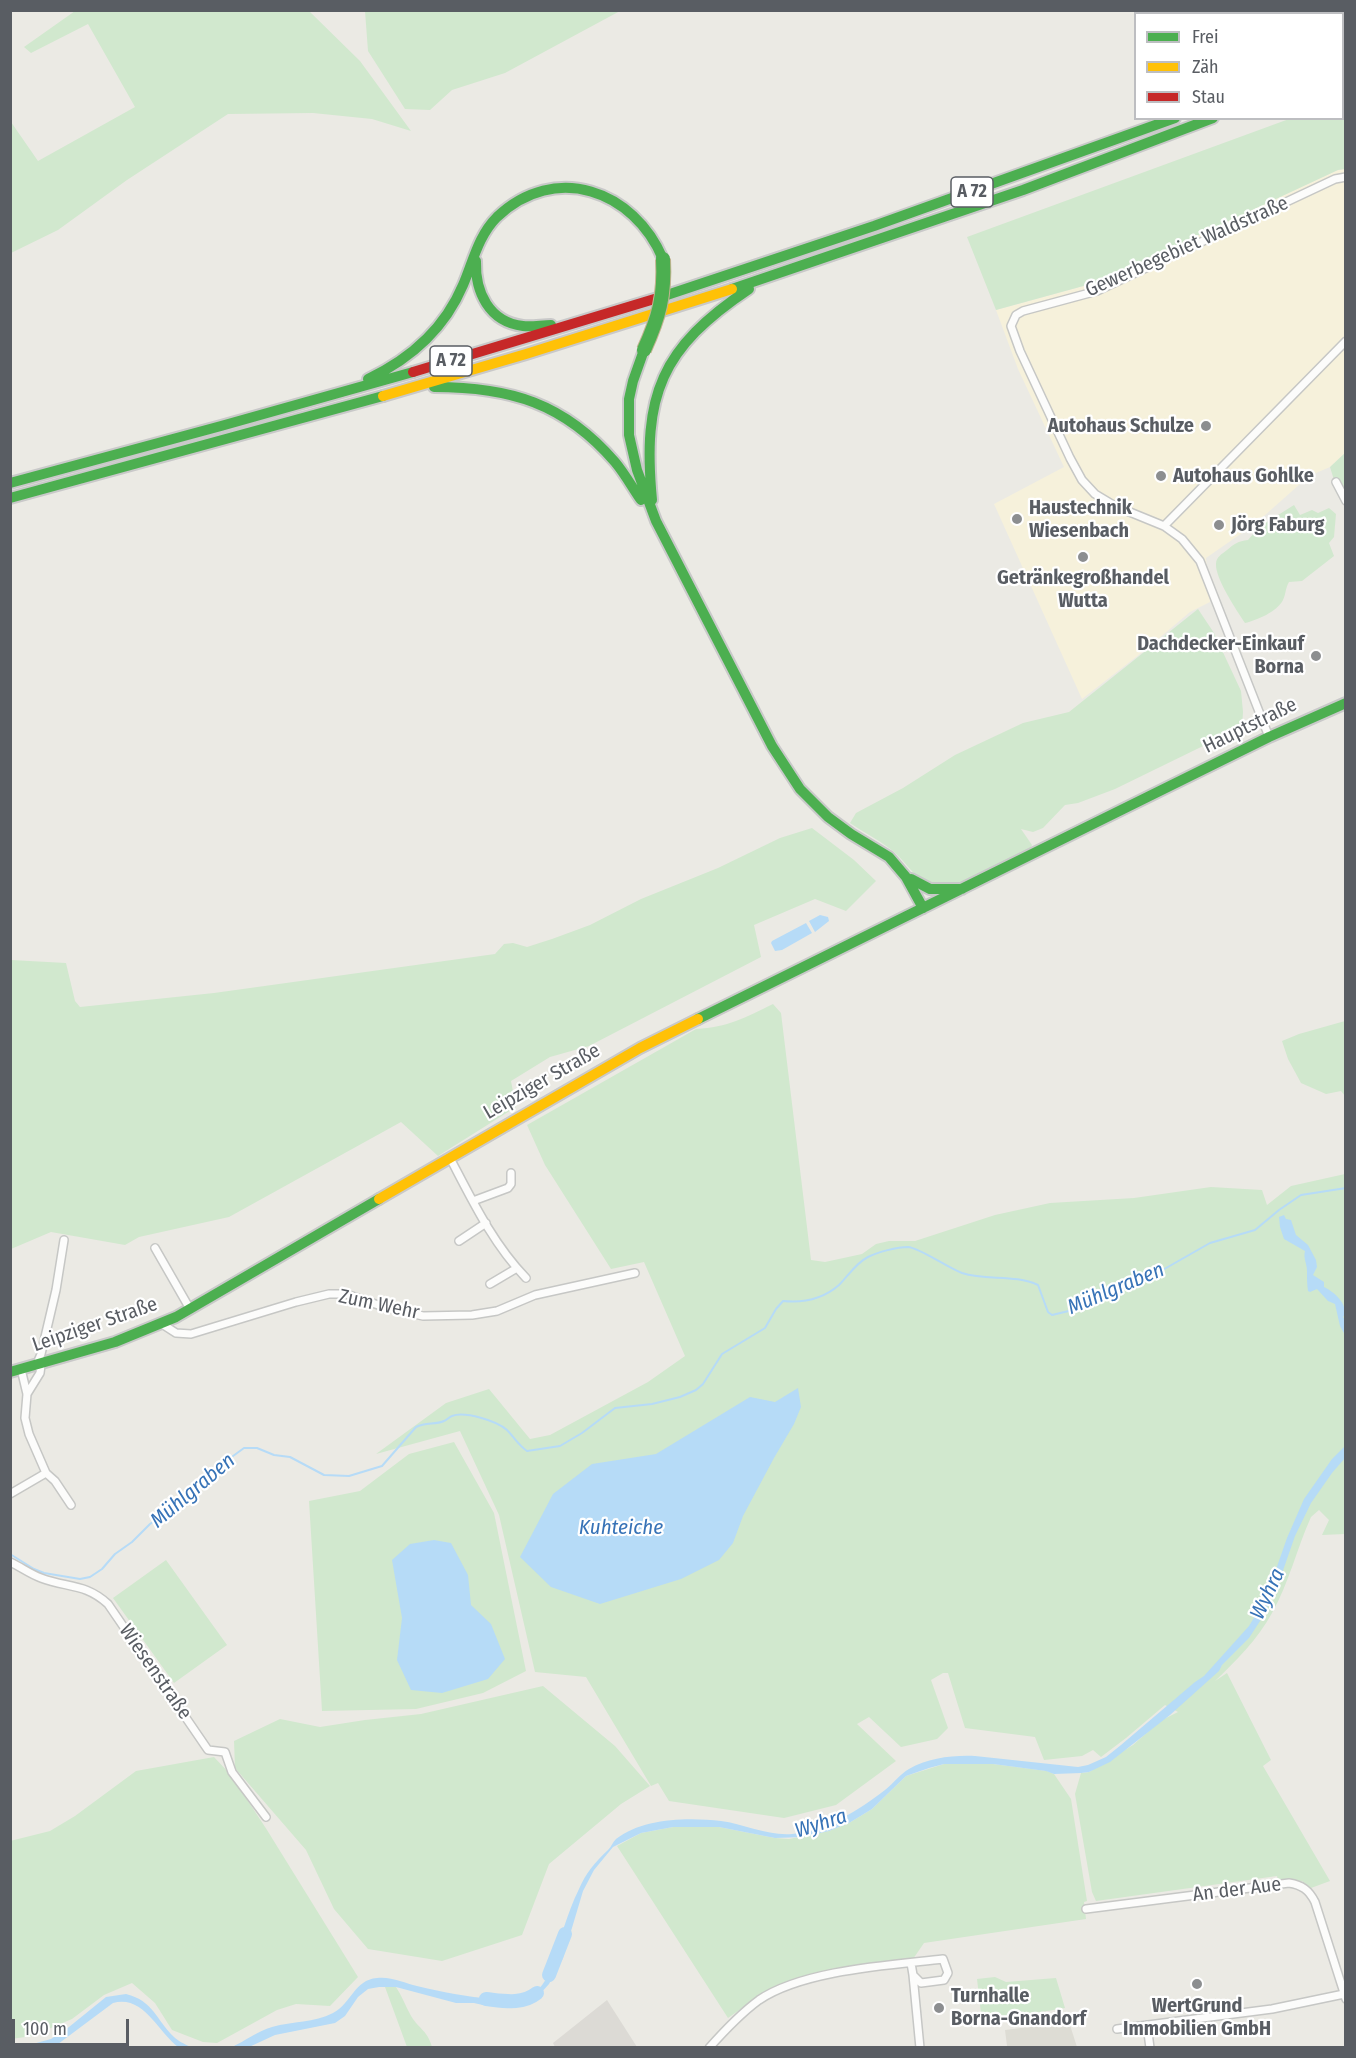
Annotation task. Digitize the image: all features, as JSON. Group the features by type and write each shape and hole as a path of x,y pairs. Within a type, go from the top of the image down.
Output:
{"main road":[{"name":"A 72","path":"10,483 328,397 574,324 886,222 1017,177 1170,120"},
{"name":"A 72","path":"10,498 184,453 414,388 772,276 951,216 1208,120"},
{"path":"328,397 377,375 421,346 455,302 486,230 509,207 534,193 566,187 594,190 622,203 642,222 663,259 663,303 659,319 644,350 633,382 628,424 633,463 644,494 772,746 801,789 828,817 851,834 889,856 906,877 923,908"},
{"path":"477,248 475,271 477,285 483,301 495,315 502,320 522,326 574,324"},
{"path":"656,521 648,471 649,422 655,396 667,369 684,344 707,318 728,302 772,276"},
{"path":"414,388 483,387 506,391 532,400 573,423 612,459 656,521"},
{"name":"Hauptstraße","path":"962,889 1173,787 1269,737 1346,703"},
{"path":"906,877 923,888 937,891 962,889"},
{"name":"Leipziger Straße","path":"16,1371 39,1368 98,1349 162,1324 640,1048 962,889"}],"street":[{"name":"Gewerbegebiet Waldstraße","path":"1269,737 1200,561 1182,539 1164,526 1115,506 1095,494 1082,480 1014,337 1011,326 1016,315 1023,311 1096,291 1335,179 1346,177"},
{"path":"1164,526 1346,341"},
{"path":"1336,482 1346,501"},
{"path":"450,1158 507,1257 526,1278"},
{"path":"473,1201 508,1188 512,1184 511,1173"},
{"path":"459,1241 486,1223"},
{"path":"64,1240 39,1368 27,1394 25,1418 28,1434 46,1473 71,1505"},
{"name":"Leipziger Straße","path":"155,1248 190,1309"},
{"path":"490,1284 517,1268"},
{"name":"Zum Wehr","path":"162,1324 176,1333 191,1334 296,1302 337,1294 355,1296 384,1307 423,1316 471,1315 496,1311 535,1295 635,1273"},
{"path":"16,1371 27,1394"},
{"path":"10,1494 46,1473"},
{"name":"Wiesenstraße","path":"10,1562 43,1579 76,1586 97,1594 108,1604 208,1750 225,1752 232,1772 267,1817"},
{"name":"An der Aue","path":"1086,1909 1289,1883 1300,1884 1310,1892 1315,1902 1345,1996"},
{"path":"709,2048 734,2020 773,1993 795,1983 877,1966 944,1959 948,1973 944,1980 921,1983 913,1975"},
{"path":"911,1963 920,2048"},
{"path":"1117,2029 1272,2009 1345,1996"},
{"path":"1147,2025 1150,2048"}],"shaded area":[{"path":"1345,169 1345,453 1330,467 1309,476 1255,524 1206,558 1210,602 1190,612 1082,699 994,504 1064,467 1018,369 996,310 1098,282 1338,170"},
{"path":"607,2000 637,2047 555,2047 553,2043"},
{"path":"1069,2022 1077,2047 995,2047 1007,2046 1005,2030"}],"green space":[{"path":"308,10 360,61 411,131 372,119 313,113 228,114 127,180 58,230 11,253 11,122 38,161 135,107 88,24 31,53 24,47 75,11"},
{"path":"365,10 620,11 505,73 452,90 430,110 405,109 368,51"},
{"path":"1344,98 1345,169 1338,170 1098,282 996,310 967,237 1286,120 1344,120"},
{"path":"1345,453 1345,500 1337,490 1330,467"},
{"path":"1294,505 1300,515 1312,510 1318,513 1329,508 1336,514 1334,537 1329,543 1334,556 1302,581 1289,582 1283,600 1272,612 1245,623 1219,577 1217,559 1232,546 1248,540 1259,527"},
{"path":"1198,609 1214,633 1241,691 1242,727 1115,789 1078,803 1065,805 1043,828 1033,832 1021,829 1032,845 1030,849 983,873 945,886 927,883 889,848 850,823 856,813 903,788 955,755 1023,723 1069,712"},
{"path":"812,828 854,860 876,881 846,911 815,899 754,925 761,957 589,1046 550,1057 511,1081 516,1107 438,1156 401,1122 229,1217 139,1237 125,1245 51,1232 11,1249 11,960 66,963 75,1001 80,1007 214,993 495,954 504,944 513,943 527,947 590,925 641,899 718,868 780,838"},
{"path":"773,1004 781,1013 811,1260 825,1262 862,1254 876,1244 889,1241 915,1241 995,1215 1050,1203 1134,1198 1211,1187 1262,1190 1267,1205 1291,1186 1345,1174 1345,1534 1322,1535 1329,1520 1319,1510 1311,1517 1272,1613 1239,1658 1215,1681 1227,1673 1271,1760 1263,1766 1330,1881 1311,1888 1302,1881 1278,1880 1277,1876 1096,1901 1092,1892 1075,1794 1081,1773 1089,1772 1133,1745 1160,1721 1178,1712 1165,1705 1101,1757 1093,1750 1082,1756 1044,1760 1035,1737 965,1728 948,1673 943,1673 931,1680 948,1728 937,1739 901,1747 869,1717 857,1724 896,1761 836,1805 784,1818 669,1801 658,1783 651,1786 586,1677 535,1672 499,1515 460,1431 376,1454 446,1403 489,1389 530,1439 550,1435 648,1382 685,1356 644,1262 611,1269 545,1165 527,1125 696,1029 736,1021"},
{"path":"1345,1021 1345,1096 1341,1091 1326,1094 1301,1083 1288,1059 1282,1041"},
{"path":"454,1442 494,1513 526,1671 483,1693 416,1709 322,1711 309,1501 360,1491 409,1454"},
{"path":"166,1560 227,1645 174,1683 113,1598"},
{"path":"543,1686 615,1746 650,1786 621,1804 549,1864 522,1935 442,1961 368,1949 334,1909 306,1850 235,1768 234,1741 280,1719 320,1727 421,1714"},
{"path":"214,1757 231,1775 267,1830 358,1977 330,2006 296,2004 277,2010 217,2043 203,2042 172,2030 155,2003 132,1983 104,1995 72,2019 32,2036 11,2039 10,1841 50,1831 75,1816 136,1771"},
{"path":"944,1764 993,1764 1047,1771 1054,1774 1071,1799 1087,1901 1084,1902 1086,1919 924,1943 913,1959 811,1974 761,1995 728,2018 617,1846 641,1833 673,1827 719,1827 789,1839 829,1831 849,1823 872,1809 906,1776"},
{"path":"995,1977 1006,1982 1056,1978 1065,2008 982,2022 977,1979"},
{"path":"385,1987 396,1987 410,2014 428,2036 432,2047 407,2047"}],"water":[{"path":"820,915 828,917 829,921 815,932 809,921"},
{"path":"806,923 812,933 782,950 775,951 772,941"},
{"path":"1284,1215 1286,1219 1291,1220 1296,1235 1308,1245 1316,1260 1317,1267 1313,1275 1324,1282 1324,1287 1344,1305 1345,1335 1340,1326 1335,1304 1328,1301 1317,1289 1308,1291 1305,1251 1284,1239 1279,1217"},
{"name":"Kuhteiche","path":"798,1388 801,1407 794,1424 743,1516 733,1543 719,1560 681,1579 600,1604 551,1587 520,1557 553,1494 592,1464 656,1454 750,1397 775,1402"},
{"path":"1345,1446 1345,1458 1311,1503 1295,1536 1279,1582 1262,1618 1249,1638 1222,1665 1219,1671 1170,1715 1110,1762 1089,1772 1054,1774 993,1764 944,1764 906,1776 872,1809 849,1823 829,1831 803,1837 775,1838 719,1827 673,1827 641,1833 613,1847 594,1870 583,1891 563,1958 549,1984 531,2004 518,2007 456,2003 396,1987 379,1987 368,1989 358,1997 345,2016 335,2023 275,2035 249,2047 232,2047 272,2027 318,2019 333,2013 345,2004 363,1983 377,1978 509,2002 520,2001 531,1996 539,1989 550,1970 571,1908 588,1873 616,1839 639,1827 681,1819 708,1820 765,1832 792,1834 817,1829 842,1818 875,1798 906,1771 932,1760 975,1756 1078,1767 1106,1757 1204,1676 1249,1626 1266,1598 1287,1538 1304,1499 1332,1459"},
{"path":"434,1540 451,1543 468,1575 471,1605 491,1624 505,1659 488,1679 442,1693 411,1690 397,1660 402,1618 392,1560 410,1544"},
{"path":"126,1994 143,2001 174,2037 190,2047 178,2047 142,2009 124,2002 113,2003 58,2044 48,2047 11,2047 51,2039 106,1997"}],"waterway":[{"name":"Mühlgraben","path":"10,1554 44,1573 80,1579 90,1577 102,1569 115,1554 132,1542 150,1524 191,1495 218,1467 244,1448 257,1448 274,1455 290,1457 324,1475 349,1476 382,1466 416,1427 445,1421 451,1416 458,1415 472,1416 496,1423 507,1430 527,1451 560,1446 582,1433 615,1408 652,1404 680,1397 696,1390 703,1384 722,1354 765,1328 783,1301 805,1301 820,1297 839,1285 864,1260 888,1250 913,1248 962,1273 1020,1280 1038,1285 1048,1312 1052,1315 1077,1309 1106,1293 1145,1280 1210,1243 1255,1230 1301,1195 1346,1188"},
{"name":"Wyhra","path":"549,1975 565,1934"},
{"name":"Wyhra","path":"486,1999 519,2001 537,1993"}],"traffic: fast":[{"path":"661,297 874,226 1169,120"},
{"path":"732,289 1023,190 1208,120"},
{"path":"368,379 412,352 436,329 455,301 490,224 520,200 543,191 567,188 591,192 613,201 633,216 650,235 663,259"},
{"path":"644,350 660,306 663,259"},
{"path":"476,261 481,294 486,304 501,319 526,326 551,325"},
{"path":"652,500 651,431 655,403 664,377 677,354 695,332 749,289"},
{"path":"644,350 629,399 629,435 637,470 656,521 772,746 800,789 828,817 889,857 906,877 923,908"},
{"path":"10,483 413,372"},
{"path":"434,387 487,390 534,402 555,412 576,425 596,442 619,467 641,500"},
{"path":"10,498 383,396"},
{"path":"698,1019 1269,737 1346,703"},
{"path":"911,879 930,889 962,889"},
{"path":"10,1372 115,1342 176,1317 379,1199"}],"traffic: slow":[{"path":"383,396 732,289"},
{"path":"379,1199 640,1048 698,1019"}],"traffic: jam":[{"path":"413,372 661,297"}],"place":[{"name":"Autohaus Schulze","path":"1206,426"},
{"name":"Autohaus Gohlke","path":"1161,476"},
{"name":"Haustechnik Wiesenbach","path":"1017,519"},
{"name":"Jörg Faburg","path":"1219,525"},
{"name":"Getränkegroßhandel Wutta","path":"1083,557"},
{"name":"Dachdecker-Einkauf Borna","path":"1316,656"},
{"name":"WertGrund Immobilien GmbH","path":"1197,1984"},
{"name":"Turnhalle Borna-Gnandorf","path":"939,2008"}]}
